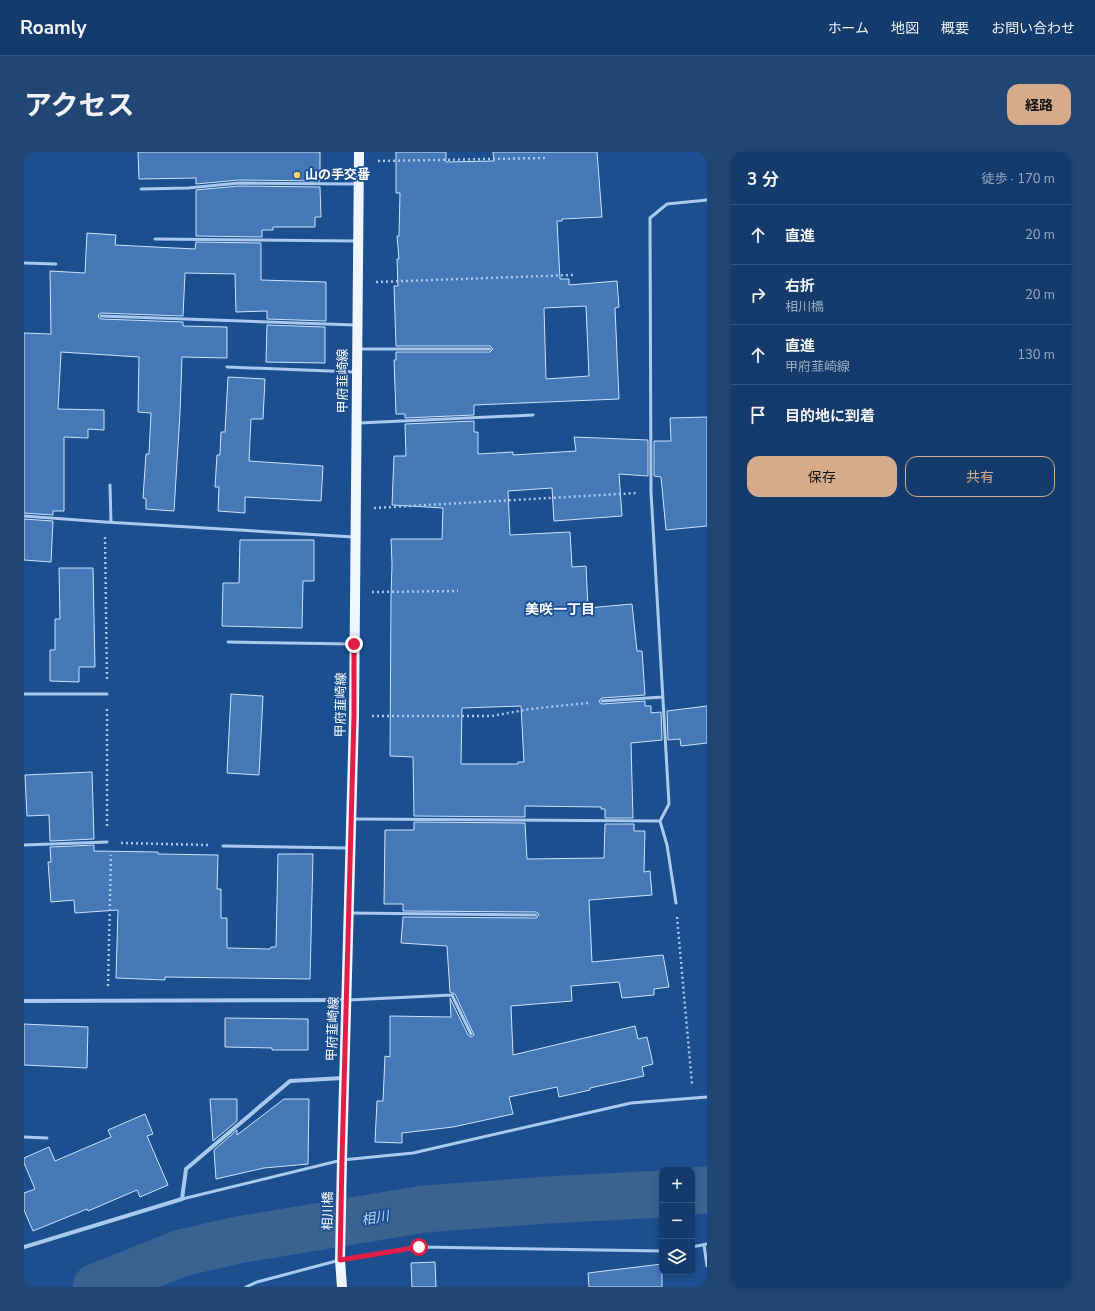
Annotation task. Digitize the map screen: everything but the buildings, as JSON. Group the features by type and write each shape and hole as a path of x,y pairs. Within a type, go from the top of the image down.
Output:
{"main road":[{"name":"甲府韮崎線","path":"342,1161 354,716 358,156"},
{"name":"相川橋","path":"340,1260 342,1161"},
{"path":"340,1260 342,1287"}],"street":[{"path":"24,1000 347,1000"},
{"path":"24,1247 182,1199 186,1169 290,1081 344,1078"}],"lane":[{"path":"141,189 188,188 239,183 358,184"},
{"path":"676,903 668,844 660,821 669,804 651,492 650,218 667,204 707,200"},
{"path":"154,239 358,241"},
{"path":"24,263 56,264"},
{"path":"101,316 356,325"},
{"path":"356,350 490,349"},
{"path":"227,367 356,372"},
{"path":"356,423 533,415"},
{"path":"110,485 111,522"},
{"path":"24,516 356,537"},
{"path":"228,642 354,644"},
{"path":"24,694 107,694"},
{"path":"602,702 663,697"},
{"path":"351,819 660,821"},
{"path":"24,845 109,843"},
{"path":"222,846 350,848"},
{"path":"349,913 536,915"},
{"path":"347,1000 452,995 470,1034"},
{"path":"182,1199 342,1161 413,1153 631,1102 707,1097"},
{"path":"24,1137 47,1138"},
{"path":"695,1247 705,1245 707,1266"},
{"path":"246,1287 257,1282 340,1260 419,1247 659,1250"}],"path":[{"path":"358,156 545,158"},
{"path":"357,283 573,275"},
{"path":"356,509 651,492"},
{"path":"354,592 458,591"},
{"path":"354,716 492,716 530,709 602,702"},
{"path":"108,1000 109,843 222,846"},
{"path":"676,903 693,1098"}],"waterway":[{"name":"相川","path":"695,1191 707,1190"},
{"name":"相川","path":"96,1287 181,1253 238,1240 424,1209 659,1194"}],"place":[{"name":"山の手交番","path":"297,175"}],"district":[{"name":"美咲一丁目","path":"560,609"}],"route":[{"path":"354,644 354,716 340,1260 419,1247"}]}
